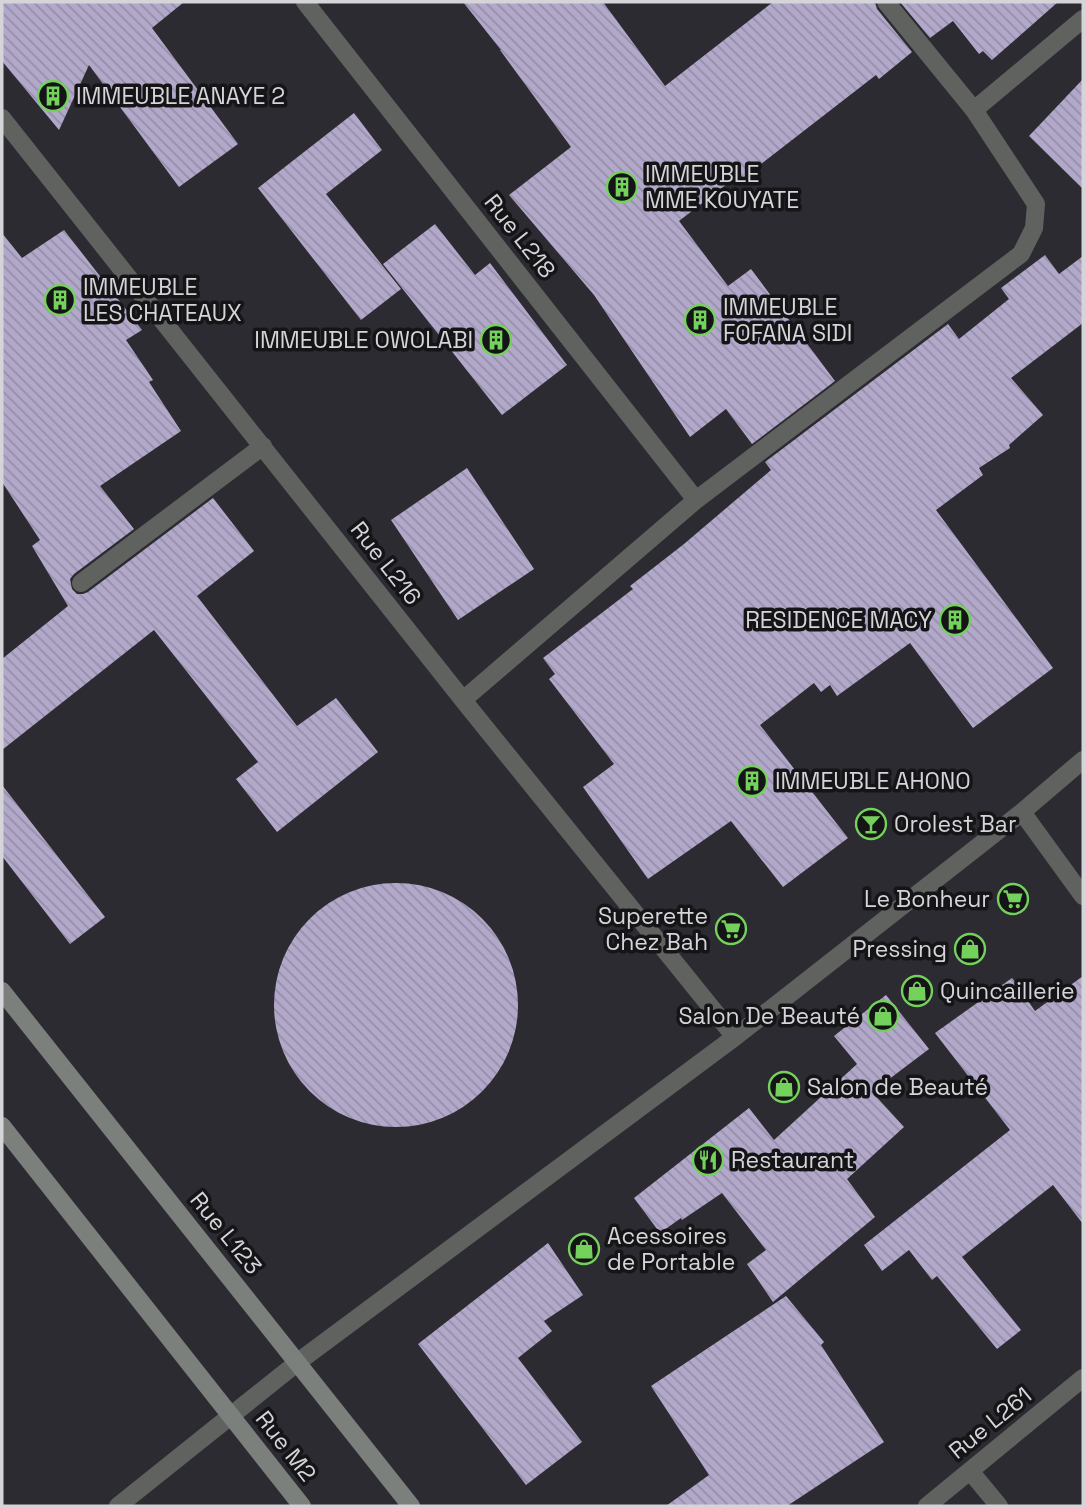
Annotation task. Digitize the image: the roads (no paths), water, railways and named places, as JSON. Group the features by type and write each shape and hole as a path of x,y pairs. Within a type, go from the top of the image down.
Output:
{"main road":[{"name":"Rue L123","path":"2,990 411,1506"},
{"path":"2,1126 231,1415"},
{"name":"Rue M2","path":"231,1415 302,1506"}],"street":[{"name":"Rue L218","path":"305,2 696,500"},
{"path":"463,700 696,500 1021,254 1034,228 1036,204 974,110 886,2"},
{"path":"974,110 1083,19"},
{"name":"Rue L216","path":"2,118 463,700 735,1037"},
{"path":"81,583 263,446"},
{"path":"118,1506 299,1362 735,1037 1022,812 1083,760"},
{"path":"1022,812 1083,896"},
{"name":"Rue L261","path":"927,1506 1083,1378"},
{"path":"970,1471 999,1506"}],"place":[{"name":"IMMEUBLE ANAYE 2","path":"53,96"},
{"name":"IMMEUBLE MME KOUYATE","path":"622,187"},
{"name":"IMMEUBLE LES CHATEAUX","path":"60,300"},
{"name":"IMMEUBLE FOFANA SIDI","path":"700,320"},
{"name":"IMMEUBLE OWOLABI","path":"496,340"},
{"name":"RESIDENCE MACY","path":"955,620"},
{"name":"IMMEUBLE AHONO","path":"752,781"},
{"name":"Orolest Bar","path":"871,824"},
{"name":"Le Bonheur","path":"1013,899"},
{"name":"Superette Chez Bah","path":"731,929"},
{"name":"Pressing","path":"970,949"},
{"name":"Quincaillerie","path":"917,991"},
{"name":"Salon De Beauté","path":"883,1016"},
{"name":"Salon de Beauté","path":"784,1087"},
{"name":"Restaurant","path":"708,1160"},
{"name":"Acessoires de Portable","path":"584,1249"}]}
